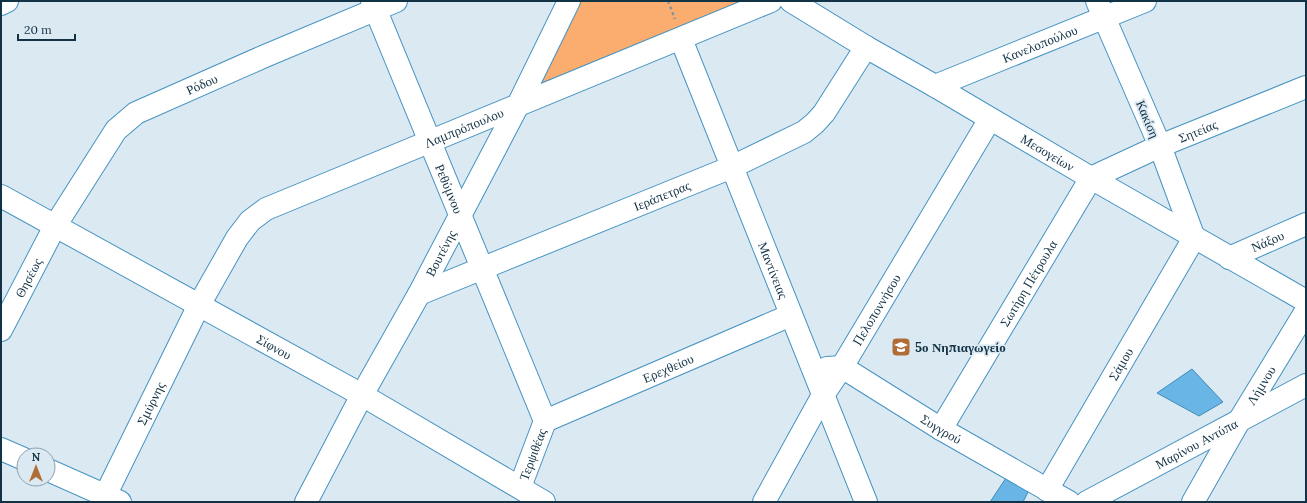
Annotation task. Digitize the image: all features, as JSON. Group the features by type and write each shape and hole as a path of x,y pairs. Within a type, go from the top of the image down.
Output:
{"street":[{"path":"1,4 7,1"},
{"name":"Ρόδου","path":"55,226 116,130 136,113 374,5 396,1"},
{"name":"Βουτένης","path":"306,502 362,396 419,294 459,215 518,105 569,1"},
{"name":"Λαμπρόπουλου","path":"199,305 237,238 250,221 266,209 771,1"},
{"name":"Μεσογείων","path":"791,1 866,48 935,86 1194,238 1306,301"},
{"name":"Κανελοπούλου","path":"935,86 1100,9 1145,1"},
{"name":"Ρεθύμνου","path":"374,5 545,422"},
{"name":"Κακίση","path":"1100,9 1160,146 1194,238"},
{"name":"Μαντίνειας","path":"681,39 866,502"},
{"name":"Ιεράπετρας","path":"419,294 732,167 804,132 824,113 866,48"},
{"name":"Σητείας","path":"1091,178 1160,146 1306,87"},
{"name":"Πελοποννήσου","path":"764,502 823,396 842,367 990,119"},
{"name":"Σωτήρη Πέτρουλα","path":"941,429 1091,178"},
{"name":"Σίφνου","path":"1,196 362,396 544,502"},
{"name":"Νάξου","path":"1229,258 1306,224"},
{"name":"Θησέως","path":"1,330 55,226"},
{"name":"Σάμου","path":"1047,490 1194,238"},
{"name":"Σμύρνης","path":"109,500 199,305"},
{"name":"Λήμνου","path":"1193,502 1239,421 1306,310"},
{"name":"Ερεχθείου","path":"545,422 791,315"},
{"path":"812,370 842,367"},
{"name":"Συγγρού","path":"842,367 941,429 1069,502"},
{"name":"Μαρίνου Αντύπα","path":"1087,502 1306,385"},
{"name":"Τερψιθέας","path":"520,487 545,422"},
{"path":"1,449 16,456"},
{"path":"56,474 109,500"}],"shaded area":[{"path":"575,1 755,1 527,96"}],"building":[{"path":"1192,369 1223,402 1199,416 1157,393"},
{"path":"1006,478 1029,490 1023,502 990,502"}],"place":[{"name":"5ο Νηπιαγωγείο","path":"901,347"}]}
